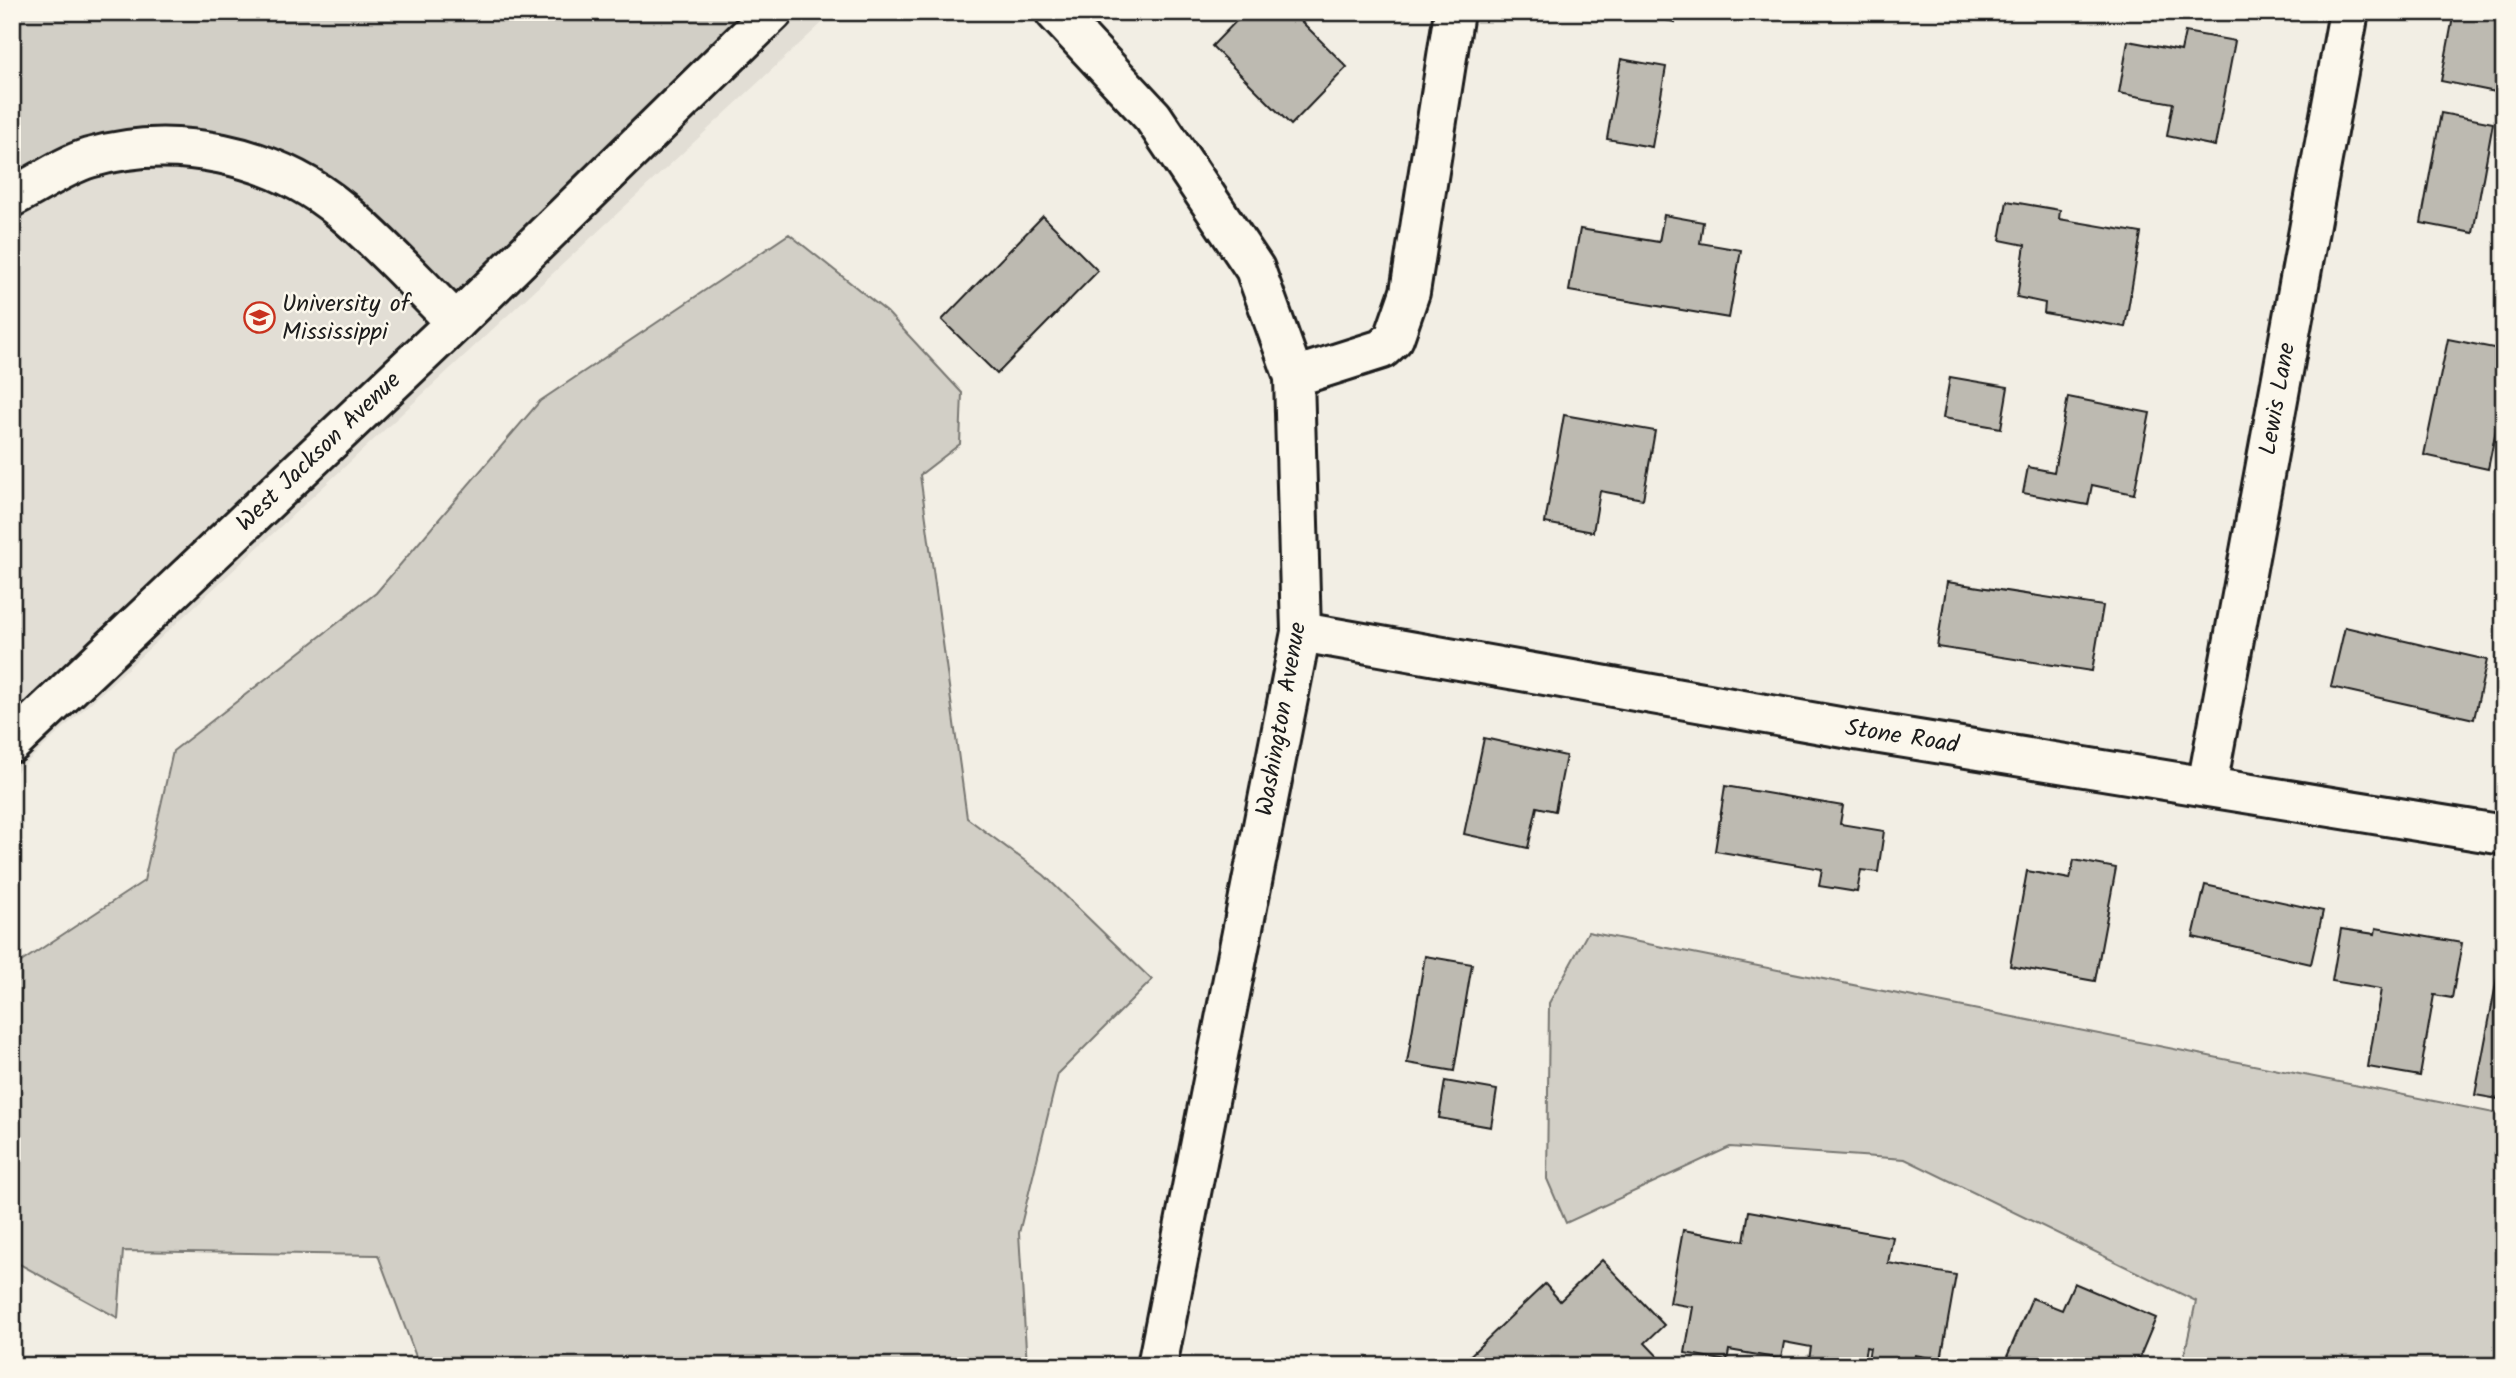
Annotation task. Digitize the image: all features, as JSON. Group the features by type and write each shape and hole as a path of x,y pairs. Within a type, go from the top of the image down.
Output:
{"street":[{"name":"West Jackson Avenue","path":"12,743 456,322 774,12"},
{"name":"Washington Avenue","path":"1055,12 1153,117 1255,269 1294,377 1301,632 1157,1366"},
{"path":"1294,377 1382,349 1394,338 1409,292 1454,12"},
{"name":"Lewis Lane","path":"2207,786 2350,12"},
{"path":"12,197 88,159 154,147 199,148 291,177 340,209 456,322"},
{"name":"Stone Road","path":"1301,632 1856,730 2504,835"}],"shaded area":[{"name":"University of Mississippi","path":"12,12 834,12 12,776"},
{"path":"12,12 773,12 456,322 340,209 199,148 12,197"},
{"path":"789,234 887,312 962,393 960,444 920,475 967,818 1044,875 1152,980 1058,1074 1019,1233 1027,1366 415,1366 418,1362 378,1255 123,1251 118,1318 12,1260 12,968 144,881 173,751 376,593 540,401"},
{"path":"1588,932 2504,1115 2504,1366 2182,1366 2196,1301 1905,1159 1730,1147 1566,1223 1547,1179 1549,1003"}],"building":[{"path":"1245,12 1292,12 1347,67 1291,125 1212,46"},
{"path":"1630,12 1677,12 1675,22"},
{"path":"2454,12 2504,12 2504,53 2496,92 2441,81"},
{"path":"2185,32 2235,41 2215,146 2167,136 2173,103 2119,93 2128,41 2181,51"},
{"path":"1621,59 1666,67 1652,147 1607,139"},
{"path":"2441,113 2493,123 2473,233 2421,223"},
{"path":"2007,201 2060,210 2059,219 2141,233 2125,327 2044,313 2045,303 2017,297 2025,245 2000,240"},
{"path":"1664,215 1703,222 1700,243 1741,250 1729,318 1569,291 1580,229 1659,242"},
{"path":"1043,216 1098,271 997,374 942,320"},
{"path":"2448,339 2504,350 2504,390 2488,469 2424,455"},
{"path":"1950,377 2008,387 2001,428 1943,418"},
{"path":"2068,397 2150,413 2134,494 2092,485 2088,505 2023,493 2028,467 2054,472"},
{"path":"1564,415 1655,431 1643,499 1600,491 1593,532 1545,523"},
{"path":"1947,582 2103,606 2092,671 1937,647"},
{"path":"2345,627 2487,660 2474,719 2331,687"},
{"path":"1484,738 1566,756 1555,811 1537,807 1528,848 1464,834"},
{"path":"1725,786 1843,806 1840,824 1884,831 1878,872 1861,870 1857,892 1819,886 1822,869 1715,851"},
{"path":"2074,860 2116,868 2095,981 2010,966 2027,871 2070,879"},
{"path":"2205,885 2323,911 2311,964 2193,937"},
{"path":"2376,928 2462,943 2452,998 2434,995 2420,1076 2368,1067 2381,989 2332,981 2341,929 2375,934"},
{"path":"2504,952 2504,1100 2475,1095"},
{"path":"1425,956 1472,964 1454,1071 1407,1063"},
{"path":"1445,1081 1497,1090 1491,1127 1439,1118"},
{"path":"1749,1211 1893,1237 1888,1263 1956,1275 1941,1360 1915,1355 1913,1366 1867,1366 1870,1348 1866,1347 1863,1366 1808,1366 1811,1347 1784,1342 1781,1359 1729,1350 1727,1361 1685,1353 1693,1307 1670,1303 1683,1230 1744,1241"},
{"path":"1602,1260 1664,1325 1645,1343 1667,1366 1459,1366 1545,1284 1560,1301"},
{"path":"2074,1283 2156,1318 2136,1366 2003,1366 2032,1298 2062,1310"}],"place":[{"name":"University of Mississippi","path":"259,318"}]}
